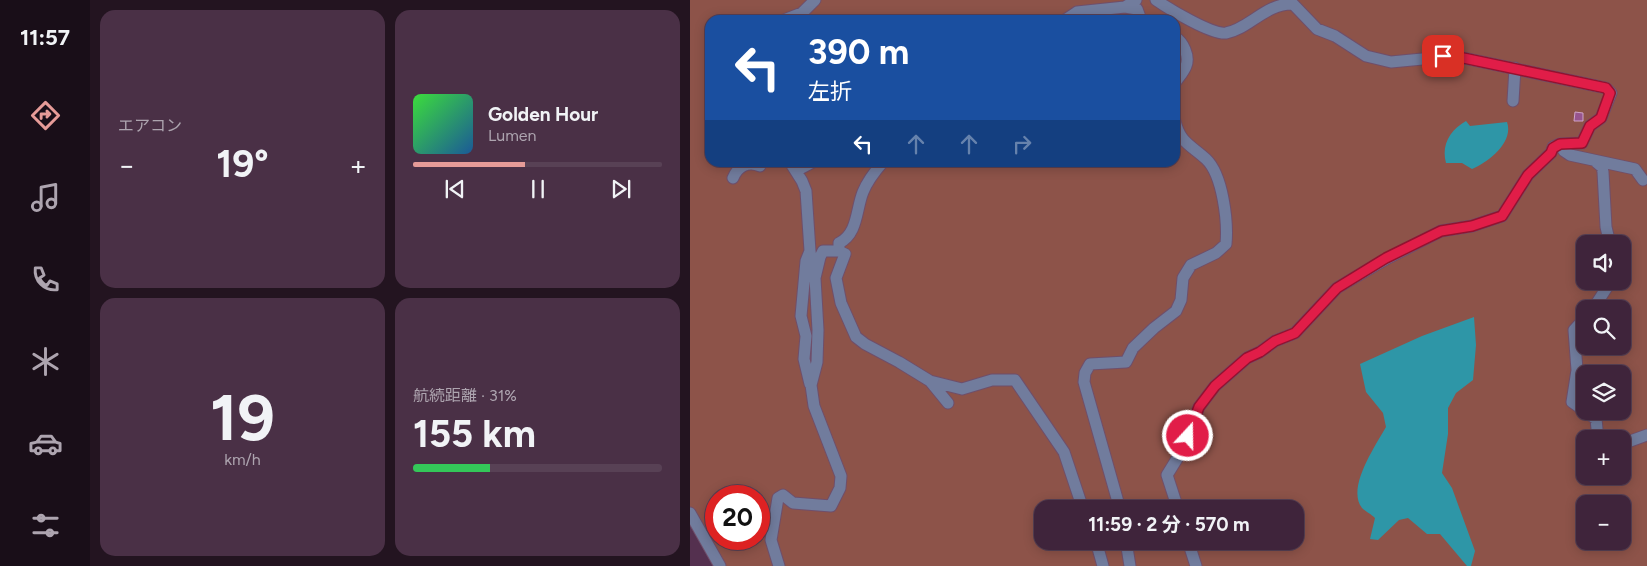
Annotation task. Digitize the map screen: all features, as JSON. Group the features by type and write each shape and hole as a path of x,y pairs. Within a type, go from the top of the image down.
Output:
{"street":[{"path":"797,15 802,13 815,0"},
{"path":"1125,7 1136,0"},
{"path":"1156,0 1186,18 1218,33 1236,30 1284,3 1293,4 1318,29 1334,36 1366,56 1391,62 1454,56 1606,88 1610,93 1601,118 1590,126 1582,143 1560,144 1553,148 1551,153 1528,175 1502,216 1472,226 1441,231 1386,258 1337,288 1295,333 1275,341 1260,352 1247,358 1215,386 1199,407 1183,449 1167,475 1175,500"},
{"path":"1072,15 1077,12 1125,7 1137,9 1139,15"},
{"path":"1180,40 1187,58 1187,66 1180,76"},
{"path":"1513,101 1515,68"},
{"path":"1117,500 1084,382 1085,372 1090,364 1126,362 1133,348 1176,311 1181,300 1183,278 1191,265 1216,253 1226,244 1225,211 1215,174 1207,160 1183,141 1180,134"},
{"path":"1560,144 1570,155 1635,169 1641,177 1647,166"},
{"path":"1596,162 1602,167 1603,172 1608,235"},
{"path":"733,178 736,172 746,167"},
{"path":"793,167 806,191 812,271 815,278"},
{"path":"839,251 839,242 846,240 851,234 863,190 879,167"},
{"path":"779,566 772,540 778,498 783,495 794,503 831,506 840,488 841,476 814,406 804,359 806,336 801,316 806,261 810,251"},
{"path":"811,385 817,362 818,330 815,278 823,251 839,251 845,254 836,278 841,302 856,337 930,382 948,403"},
{"path":"1576,328 1574,330 1577,370 1572,402 1596,419 1597,430"},
{"path":"930,382 962,389 992,380 1015,380 1064,452 1080,500"},
{"path":"1631,442 1647,435"},
{"path":"690,513 720,566"},
{"path":"1099,550 1103,566"},
{"path":"1127,550 1130,566"},
{"path":"1191,550 1196,566"}],"shaded area":[{"path":"690,0 1647,0 1647,566 717,566 708,550 770,550 770,485 705,485 705,544 690,517"}],"water":[{"path":"1466,121 1470,126 1507,122 1508,129 1507,137 1499,150 1486,162 1472,169 1462,163 1446,163 1445,156 1446,144 1451,133"},
{"path":"1474,317 1476,345 1473,380 1456,393 1448,408 1448,434 1442,473 1452,488 1475,551 1471,566 1467,566 1440,534 1427,534 1408,518 1399,520 1378,540 1370,539 1375,518 1362,508 1358,500 1358,489 1364,467 1386,427 1383,413 1366,392 1360,364 1422,336"}],"building":[{"path":"1575,112 1583,113 1583,121 1574,121"}],"route":[{"path":"1188,436 1199,407 1215,386 1247,358 1260,352 1275,341 1295,333 1337,288 1386,258 1441,231 1472,226 1495,220 1502,216 1528,175 1551,153 1553,148 1560,144 1582,143 1590,126 1601,118 1610,93 1606,88 1497,64 1454,56 1443,56"}]}
